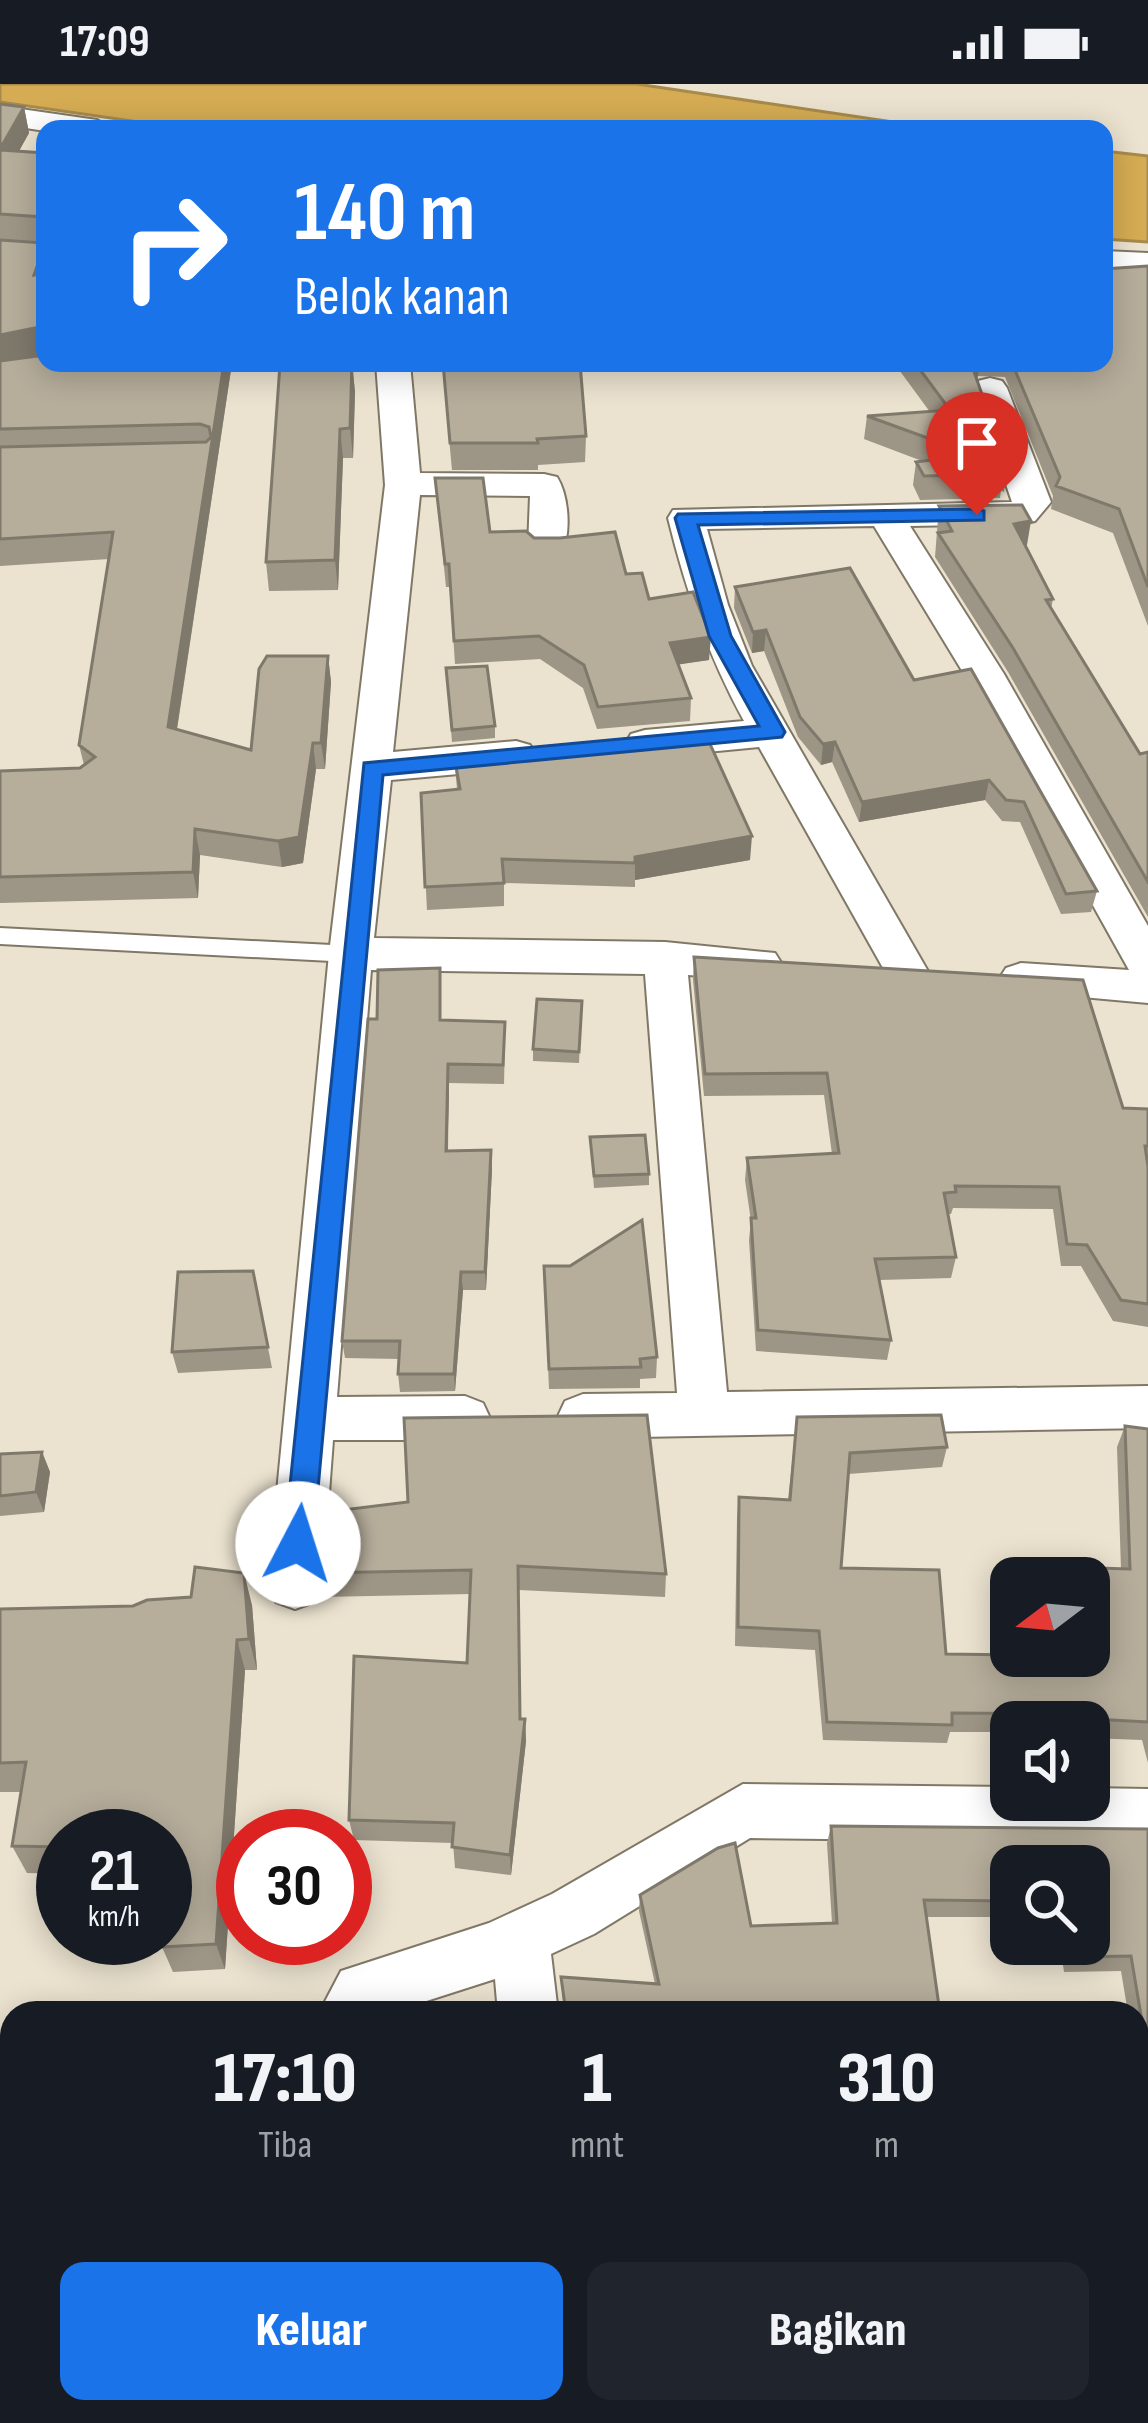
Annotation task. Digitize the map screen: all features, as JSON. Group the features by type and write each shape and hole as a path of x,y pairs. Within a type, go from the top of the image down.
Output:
{"street":[{"path":"0,116 36,121"},
{"path":"1113,261 1148,263"},
{"path":"295,1585 351,954 403,484 394,372"},
{"path":"907,974 720,636 686,518 1022,513 1033,502 990,388"},
{"path":"403,484 544,485 548,491 547,548"},
{"path":"886,518 984,674 1148,964"},
{"path":"608,747 774,732"},
{"path":"372,768 561,751"},
{"path":"351,954 665,958 797,966"},
{"path":"665,958 704,1415"},
{"path":"863,970 1148,987"},
{"path":"309,1420 1148,1407"},
{"path":"356,2001 362,1992 495,1951 520,1935 573,1914 743,1811 1148,1816"},
{"path":"520,1935 527,2001"}],"lane":[{"path":"0,936 351,954"}],"shaded area":[{"path":"0,84 637,84 879,120 125,120 0,102"},
{"path":"1113,152 1148,156 1148,242 1113,240"}],"building":[{"path":"0,104 24,107 0,149"},
{"path":"0,150 36,152 36,217 0,214"},
{"path":"0,240 36,243 36,328 0,335"},
{"path":"1148,266 1148,587 1119,509 1056,486 1060,477 1016,372 1113,372 1113,268"},
{"path":"36,356 36,372 223,372 168,727 251,750 259,669 267,656 328,656 321,743 313,743 299,837 278,841 195,829 193,872 0,877 0,771 80,768 95,757 79,745 113,532 0,539 0,447 206,442 211,437 209,427 200,424 0,429 0,361"},
{"path":"279,372 352,372 350,428 340,429 335,560 266,562"},
{"path":"444,372 581,372 586,436 537,439 538,443 450,443"},
{"path":"922,372 974,372 1008,468 999,465 1004,474 924,476 916,462 940,459 933,440 867,416 950,410"},
{"path":"435,478 483,478 490,532 526,531 534,538 560,538 615,532 626,574 642,573 649,599 693,592 711,637 670,643 691,698 598,707 584,665 539,636 454,641 449,564 445,564"},
{"path":"1022,505 1031,521 1014,524 1053,599 1046,600 1140,754 1148,752 1148,882 1013,648 938,533 952,531 939,506"},
{"path":"850,568 914,680 971,669 1097,891 1066,894 1024,802 1006,800 989,780 862,802 835,742 823,744 800,717 766,630 753,632 735,587"},
{"path":"487,666 495,726 452,730 446,668"},
{"path":"705,733 752,836 635,857 635,863 502,859 504,883 425,887 421,793 460,789 454,755"},
{"path":"694,957 1083,980 1123,1108 1148,1109 1148,1304 1121,1300 1087,1245 1067,1244 1059,1187 955,1186 956,1192 944,1193 956,1257 875,1259 891,1340 758,1330 751,1218 756,1218 747,1158 839,1153 827,1073 705,1074"},
{"path":"440,968 440,1020 505,1022 503,1065 448,1064 446,1151 491,1150 485,1272 461,1272 454,1374 398,1374 400,1341 342,1341 368,1019 377,1019 378,970"},
{"path":"537,999 582,1001 579,1052 533,1049"},
{"path":"645,1135 649,1174 594,1176 590,1137"},
{"path":"642,1220 657,1357 640,1359 641,1367 549,1369 544,1266 570,1266"},
{"path":"253,1271 268,1347 172,1352 178,1272"},
{"path":"647,1415 666,1574 518,1566 520,1719 525,1719 510,1855 452,1847 454,1823 372,1821 372,1809 349,1809 354,1656 467,1663 471,1570 317,1573 326,1512 408,1502 404,1418"},
{"path":"941,1415 947,1447 850,1453 841,1568 939,1570 946,1654 990,1655 990,1677 1110,1677 1110,1568 1130,1569 1125,1426 1148,1429 1148,1722 1110,1720 1110,1701 990,1701 990,1713 952,1713 952,1725 827,1722 819,1631 738,1627 739,1497 790,1500 797,1417"},
{"path":"42,1452 36,1492 0,1496 0,1454"},
{"path":"195,1567 244,1573 249,1639 237,1640 225,1809 216,1809 216,1944 192,1945 192,1809 36,1809 36,1846 12,1846 26,1762 0,1763 0,1609 133,1606 147,1600 191,1597"},
{"path":"831,1826 1148,1829 1148,2001 1139,2001 1131,1956 1110,1956 1110,1845 990,1845 990,1901 924,1900 938,2001 564,2001 561,1977 659,1984 640,1895 718,1848 735,1843 751,1926 837,1923"}],"route":[{"path":"298,1544 372,768 774,732 720,636 686,518 977,515"}]}
